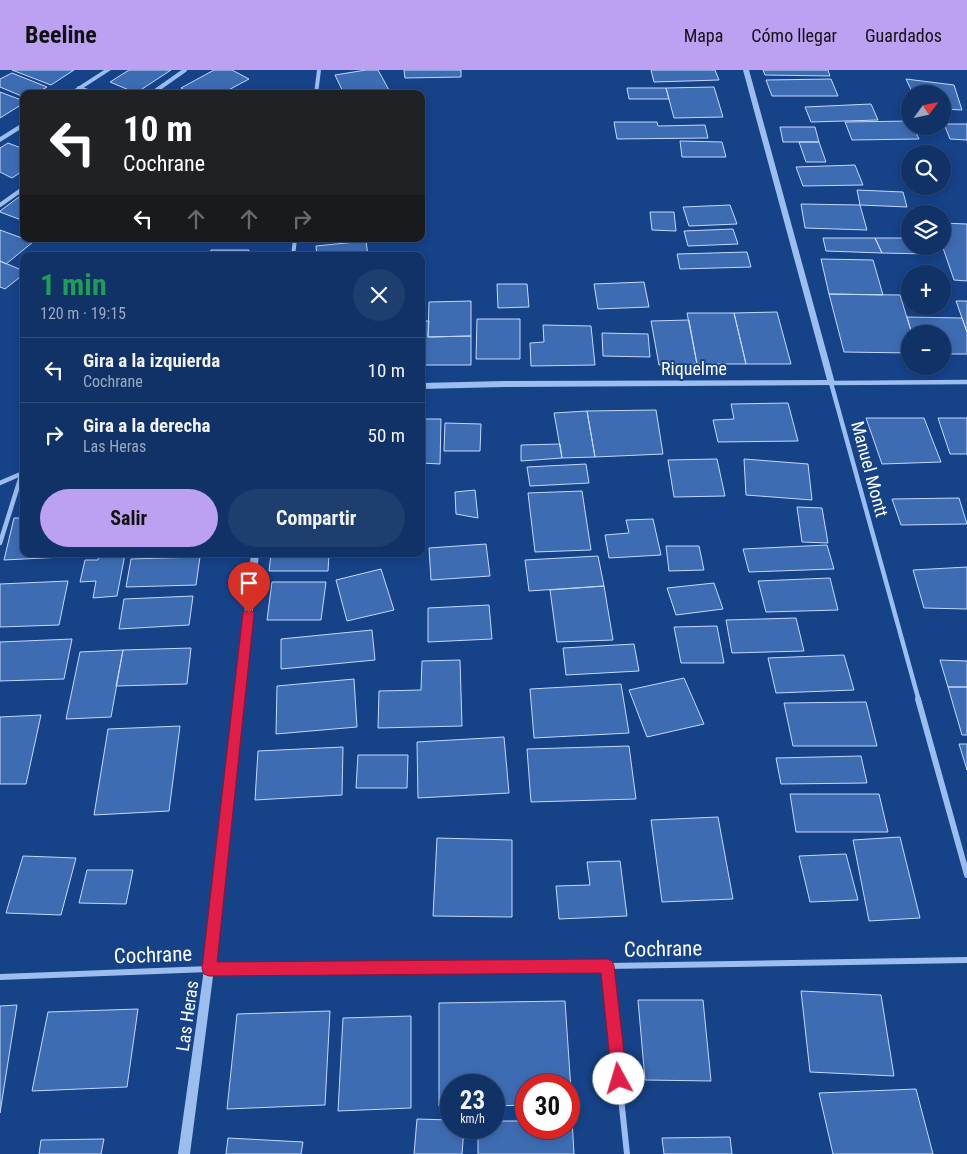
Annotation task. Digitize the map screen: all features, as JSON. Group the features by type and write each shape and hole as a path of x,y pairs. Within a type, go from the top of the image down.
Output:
{"street":[{"path":"76,90 108,70"},
{"path":"157,90 185,70"},
{"path":"316,90 319,70"},
{"name":"Manuel Montt","path":"746,70 967,875"},
{"path":"79,88 85,90"},
{"path":"0,140 20,127"},
{"path":"0,205 20,191"},
{"name":"Riquelme","path":"425,386 967,382"},
{"path":"0,483 20,474"},
{"path":"0,543 20,482"},
{"name":"Las Heras","path":"184,1154 209,969 255,557"},
{"name":"Cochrane","path":"0,977 209,969 607,966 967,960"},
{"path":"607,966 627,1154"}],"building":[{"path":"12,70 74,70 51,85"},
{"path":"129,70 171,70 141,90 129,90 110,82"},
{"path":"214,70 232,70 249,79 228,90 185,90 181,88"},
{"path":"378,70 389,90 342,90 335,75"},
{"path":"404,70 461,70 461,77 405,78"},
{"path":"651,70 715,70 719,80 654,82"},
{"path":"763,70 828,70 830,76 765,75"},
{"path":"12,73 47,87 42,90 20,90 20,95 0,87 0,79"},
{"path":"831,79 838,96 772,96 766,80"},
{"path":"906,79 954,85 962,110 951,109 951,85 909,85"},
{"path":"714,87 723,117 674,118 666,88"},
{"path":"627,88 666,88 669,99 629,99"},
{"path":"0,92 20,100 20,106 0,118"},
{"path":"871,104 878,120 811,122 805,107"},
{"path":"901,121 901,135 917,135 919,139 852,140 845,122"},
{"path":"614,122 657,122 658,126 705,125 708,138 617,139"},
{"path":"951,124 967,124 967,140 950,139 948,135 951,135"},
{"path":"780,127 815,127 819,142 783,142"},
{"path":"680,141 722,142 726,157 682,157"},
{"path":"799,142 819,142 826,162 806,162"},
{"path":"8,143 20,148 20,173 12,178 0,172 0,148"},
{"path":"855,165 863,185 803,186 796,167"},
{"path":"857,190 901,192 906,205 901,205 901,207 860,205"},
{"path":"20,196 20,220 0,211"},
{"path":"801,204 860,205 867,230 805,228"},
{"path":"730,205 737,224 689,226 683,207"},
{"path":"650,212 674,212 676,231 652,230"},
{"path":"951,223 967,224 967,281 954,280 951,265 949,265 945,255 951,255"},
{"path":"733,229 738,244 688,246 684,231"},
{"path":"0,230 20,237 20,242 33,242 6,264 0,261"},
{"path":"823,238 875,238 882,253 826,251"},
{"path":"875,238 901,238 901,253 882,253"},
{"path":"366,242 367,252 317,252 316,246"},
{"path":"211,250 249,250 248,252 210,252"},
{"path":"747,252 751,267 680,269 677,254"},
{"path":"821,259 873,260 883,295 829,294"},
{"path":"0,261 20,269 20,277 5,289 0,287"},
{"path":"644,282 649,307 598,309 594,284"},
{"path":"497,284 527,284 529,307 498,308"},
{"path":"829,294 900,295 901,315 906,315 909,325 901,325 901,353 844,352"},
{"path":"471,301 471,336 428,337 429,302"},
{"path":"956,301 967,301 967,332 962,318"},
{"path":"777,312 791,364 746,364 734,313"},
{"path":"687,313 734,313 746,364 697,364"},
{"path":"907,317 962,318 967,332 967,354 951,354 951,325 909,325"},
{"path":"477,319 520,319 520,359 476,359"},
{"path":"689,320 697,364 659,365 651,321"},
{"path":"425,321 429,321 428,337 471,336 471,365 425,365"},
{"path":"543,325 591,326 595,365 531,366 530,343 544,342"},
{"path":"602,333 648,334 650,357 603,356"},
{"path":"788,403 798,441 718,442 713,420 734,419 731,404"},
{"path":"656,410 663,454 595,457 587,411"},
{"path":"587,411 595,457 562,458 554,413"},
{"path":"866,418 924,418 941,462 882,464"},
{"path":"938,418 967,418 967,454 950,454"},
{"path":"425,419 441,419 440,464 425,463"},
{"path":"445,423 481,424 480,451 444,451"},
{"path":"560,444 562,458 521,461 521,445"},
{"path":"717,459 725,496 674,497 668,460"},
{"path":"744,459 808,464 812,500 746,495"},
{"path":"586,464 589,483 530,486 527,467"},
{"path":"475,490 478,518 456,514 455,492"},
{"path":"582,491 591,550 535,552 528,493"},
{"path":"959,498 967,524 901,525 892,499"},
{"path":"797,507 822,508 828,543 802,542"},
{"path":"14,518 20,518 20,557 63,557 4,560"},
{"path":"653,519 661,555 609,558 605,535 629,533 626,520"},
{"path":"486,544 490,576 431,580 429,548"},
{"path":"827,545 834,569 749,572 743,549"},
{"path":"666,546 699,546 704,570 669,571"},
{"path":"598,556 604,586 529,591 525,560"},
{"path":"98,557 124,557 117,596 93,598 96,581 80,582 85,560 98,560"},
{"path":"200,557 196,585 126,587 131,559"},
{"path":"271,557 329,557 328,571 269,571"},
{"path":"967,567 967,609 924,608 913,570"},
{"path":"381,569 394,610 347,621 336,580"},
{"path":"830,578 838,610 766,612 758,581"},
{"path":"68,581 59,625 0,627 0,584"},
{"path":"272,582 326,582 321,620 267,620"},
{"path":"714,583 723,609 676,615 667,588"},
{"path":"604,586 613,640 557,642 550,590"},
{"path":"193,596 189,625 119,629 124,599"},
{"path":"489,605 492,639 428,642 428,608"},
{"path":"796,618 804,651 732,653 726,620"},
{"path":"717,626 724,663 681,663 674,627"},
{"path":"372,630 375,660 281,669 281,639"},
{"path":"72,639 64,679 0,681 0,642"},
{"path":"634,644 639,671 566,675 563,648"},
{"path":"191,648 187,684 116,686 123,650"},
{"path":"123,650 111,717 66,719 80,652"},
{"path":"844,655 854,690 776,693 768,658"},
{"path":"460,660 462,726 378,728 379,691 421,690 422,661"},
{"path":"940,660 967,661 967,687 948,687"},
{"path":"684,678 704,724 647,737 629,690"},
{"path":"354,679 357,727 276,734 277,686"},
{"path":"621,684 629,733 534,738 530,689"},
{"path":"948,687 967,687 967,735 962,735"},
{"path":"866,702 877,746 793,746 784,703"},
{"path":"41,715 26,784 0,784 0,717"},
{"path":"180,726 169,811 94,815 108,729"},
{"path":"504,737 509,793 418,798 417,742"},
{"path":"959,744 967,744 967,770"},
{"path":"629,746 636,799 531,802 527,749"},
{"path":"343,747 342,795 255,800 258,751"},
{"path":"358,755 408,755 407,788 356,788"},
{"path":"861,756 867,783 781,784 776,758"},
{"path":"790,794 879,794 888,832 796,832"},
{"path":"718,817 733,899 662,902 651,820"},
{"path":"900,837 920,918 869,921 853,840"},
{"path":"437,838 512,840 512,917 433,916"},
{"path":"846,854 858,900 810,902 799,856"},
{"path":"23,856 76,858 61,915 6,913"},
{"path":"620,861 627,916 559,919 556,886 590,885 587,862"},
{"path":"87,870 133,870 126,904 79,903"},
{"path":"801,991 881,995 894,1076 810,1072"},
{"path":"638,1000 703,1000 711,1081 645,1080"},
{"path":"565,1001 570,1074 515,1074 515,1105 505,1106 505,1074 440,1074 439,1106 439,1003"},
{"path":"17,1005 0,1113 0,1006"},
{"path":"138,1009 127,1087 32,1091 48,1012"},
{"path":"330,1011 325,1105 227,1109 237,1014"},
{"path":"411,1016 411,1108 338,1111 343,1018"},
{"path":"916,1089 933,1154 833,1154 819,1093"},
{"path":"417,1119 440,1120 440,1139 463,1139 462,1154 414,1154"},
{"path":"505,1121 515,1121 515,1139 573,1139 574,1154 478,1154 478,1139 505,1139"},
{"path":"730,1137 732,1154 664,1154 662,1138"},
{"path":"228,1138 303,1142 301,1154 226,1154"},
{"path":"104,1139 101,1154 39,1154 41,1140"}],"route":[{"path":"249,613 209,969 607,966 619,1079"}]}
